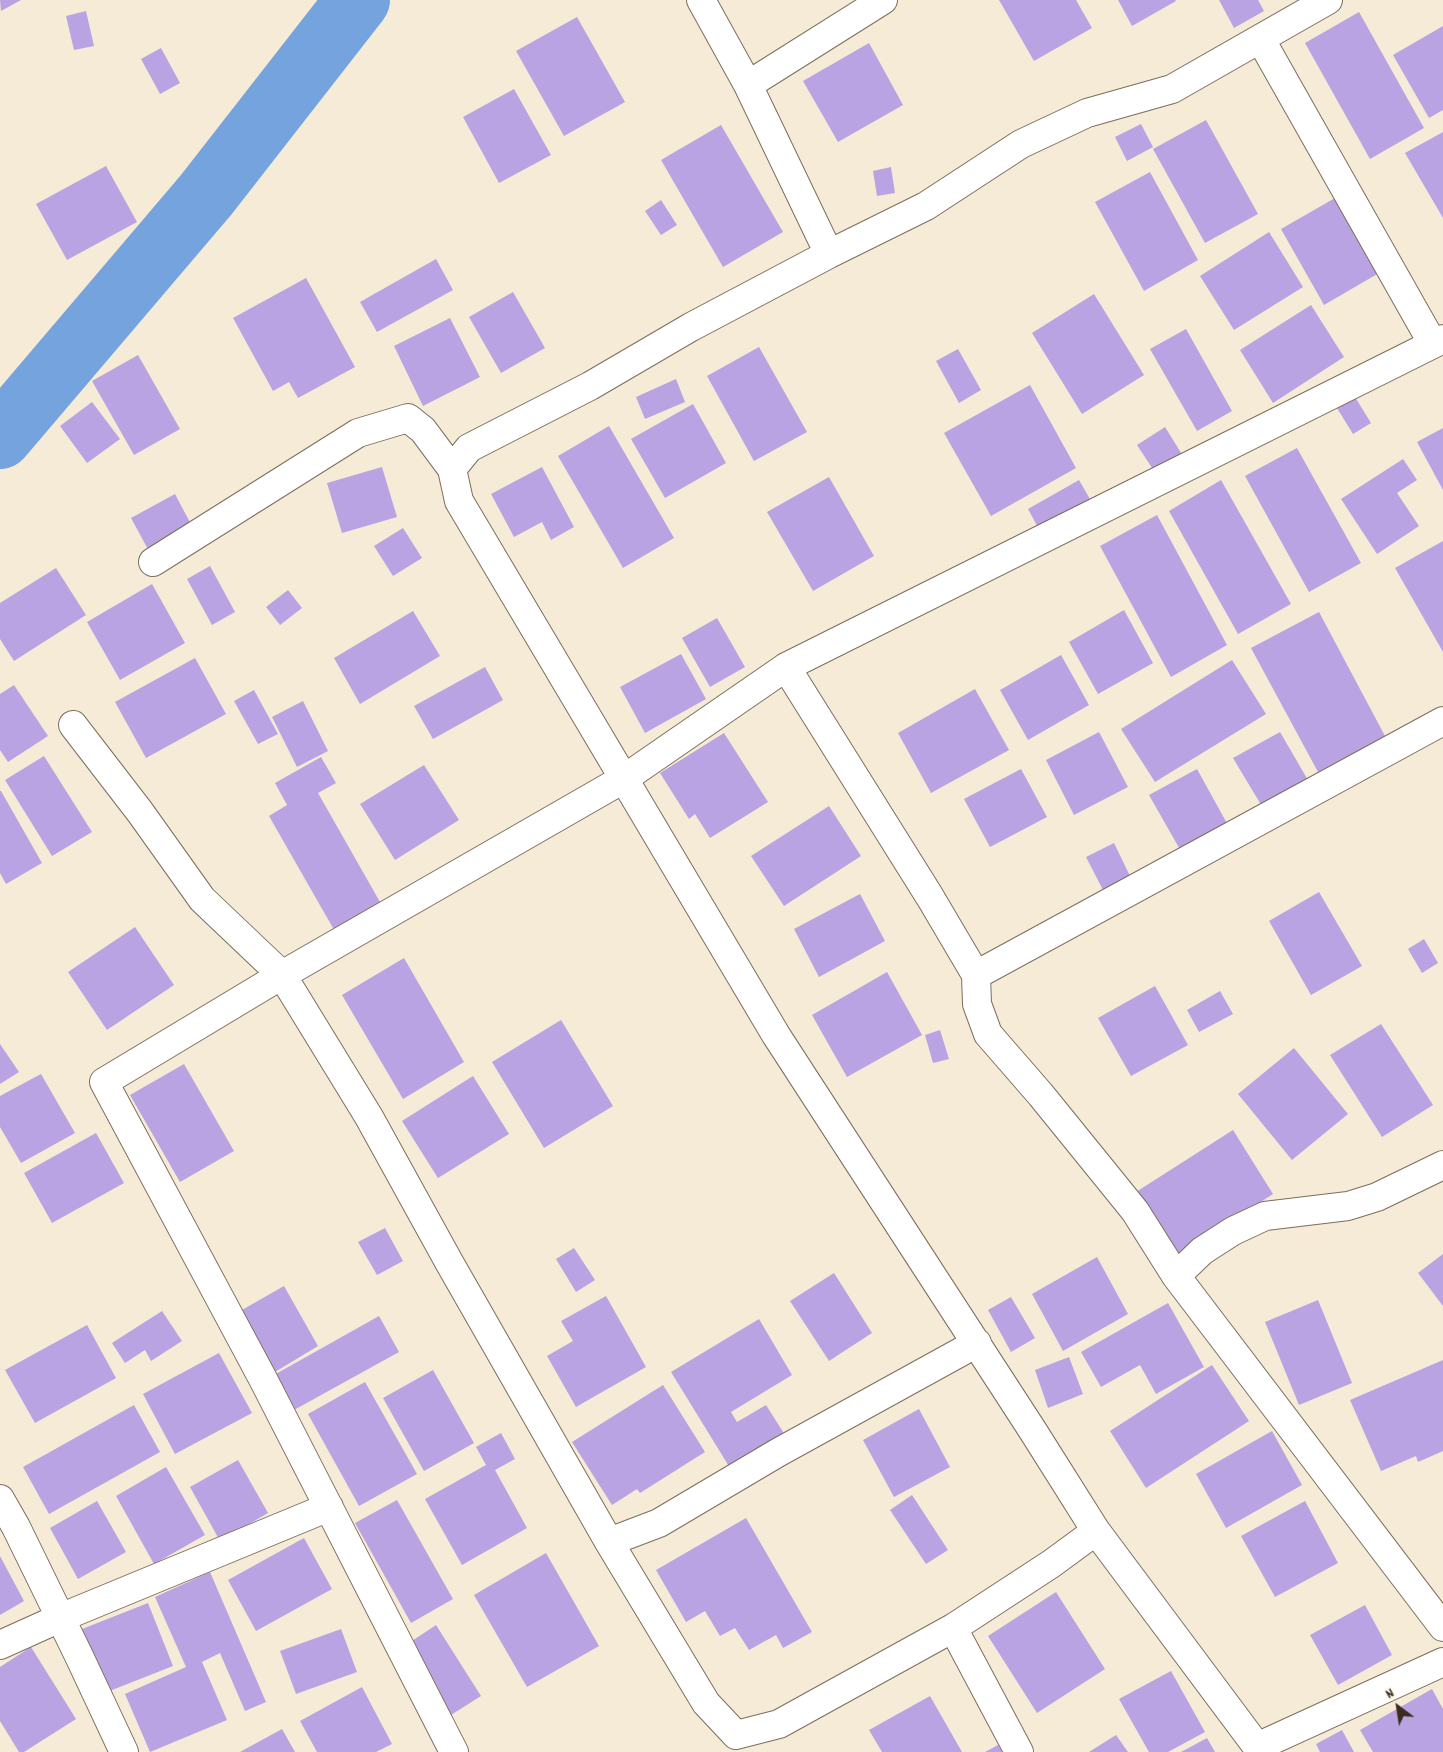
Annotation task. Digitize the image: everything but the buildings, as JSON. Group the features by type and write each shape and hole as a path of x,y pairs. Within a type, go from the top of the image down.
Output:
{"street":[{"path":"701,0 748,86 829,254"},
{"path":"748,86 883,0"},
{"path":"452,469 469,448 590,386 691,327 829,254 926,206 1020,144 1087,113 1172,90 1328,0"},
{"path":"454,1752 263,1378 104,1082 282,975 625,778 786,667 1438,342 1261,40"},
{"path":"153,562 358,433 408,418 424,430 452,469 459,500 776,1035 977,1343 1096,1531 1259,1750 1443,1662"},
{"path":"786,667 925,889 976,975 976,1004 988,1034 1041,1095 1135,1211 1176,1276 1443,1627"},
{"path":"976,975 1443,721"},
{"path":"73,725 140,812 202,899 282,975 369,1117 449,1262 609,1542 706,1703 736,1735 779,1724 953,1628 1096,1531"},
{"path":"1176,1276 1202,1251 1225,1236 1265,1216 1348,1206 1377,1197 1443,1166"},
{"path":"609,1542 659,1524 779,1452 977,1343"},
{"path":"0,1499 16,1527 124,1752"},
{"path":"0,1645 60,1618 328,1508"},
{"path":"953,1628 1019,1752"}],"waterway":[{"path":"0,437 206,195 358,0"}]}
